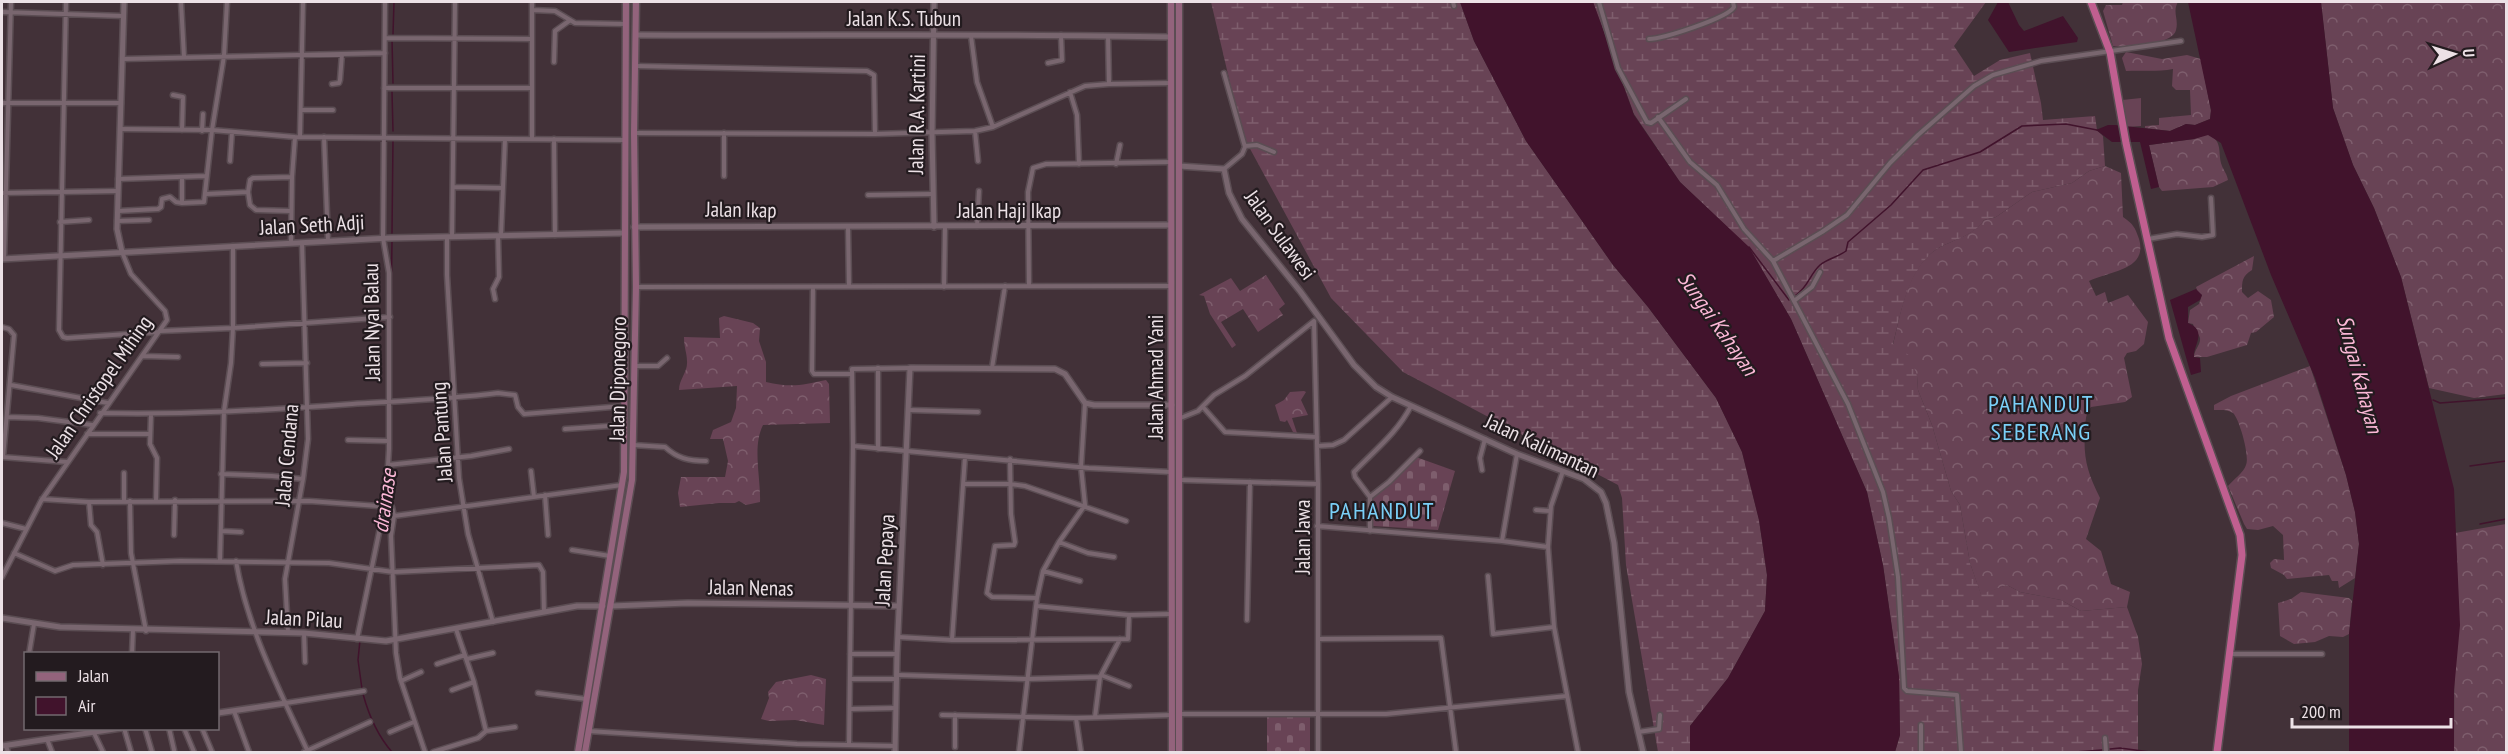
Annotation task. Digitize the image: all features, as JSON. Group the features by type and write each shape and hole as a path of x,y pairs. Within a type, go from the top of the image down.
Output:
{"highway":[{"path":"2091,2 2110,52 2126,143 2174,357 2240,535 2242,555 2217,753"}],"main road":[{"name":"Jalan Diponegoro","path":"578,753 622,485 626,2"},
{"name":"Jalan Diponegoro","path":"585,753 631,492 636,287 634,133 636,2"},
{"name":"Jalan Ahmad Yani","path":"1171,2 1170,225 1173,419 1171,614 1175,715 1179,753"},
{"name":"Jalan Ahmad Yani","path":"1172,753 1180,566 1181,480 1179,2"},
{"path":"1172,81 1180,78"},
{"path":"623,325 635,325"},
{"path":"623,352 634,352"},
{"path":"1172,566 1180,566"},
{"name":"Jalan Nenas","path":"603,606 611,606"}],"street":[{"path":"3,259 11,2"},
{"path":"66,2 58,318 62,335 67,338 390,317"},
{"name":"Jalan Christopel Mihing","path":"2,577 42,499 166,320 166,314 131,274 122,252 117,221 124,2"},
{"path":"182,2 184,57"},
{"path":"118,212 160,208 162,199 170,197 182,203 204,202 212,130 224,56 227,2"},
{"path":"291,243 292,177 301,110 303,2"},
{"name":"Jalan Nyai Balau","path":"358,639 375,569 385,506 388,465 390,317 387,238 388,88 385,53 388,38 385,2"},
{"name":"Jalan Pantung","path":"455,2 452,187 447,275 454,396 463,507 493,622"},
{"path":"532,2 532,139"},
{"name":"Jalan R.A. Kartini","path":"934,2 932,134 934,227"},
{"path":"1599,2 1621,75 1647,122 1651,123 1686,99"},
{"path":"1649,39 1710,22 1729,14 1734,8 1733,2"},
{"path":"532,10 555,11 575,23 625,24"},
{"path":"2,12 123,16"},
{"path":"554,62 555,31 569,21"},
{"path":"1048,63 1062,60 1061,34"},
{"name":"Jalan K.S. Tubun","path":"636,35 1171,36"},
{"path":"1108,35 1109,84"},
{"path":"971,36 977,82 993,127"},
{"path":"388,38 531,39"},
{"path":"1773,261 1847,214 1890,163 1943,112 1983,81 2005,70 2041,61 2181,41"},
{"path":"122,59 385,53"},
{"path":"333,84 340,80 342,54"},
{"path":"636,66 867,71 874,75 875,134"},
{"path":"1179,166 1224,169 1242,154 1245,146 1224,73"},
{"path":"634,133 932,134 975,131 993,127 1088,85 1172,81"},
{"path":"388,88 532,88"},
{"path":"1070,92 1077,115 1079,164"},
{"path":"173,95 183,97 182,130"},
{"path":"2,103 121,104"},
{"path":"301,110 333,110"},
{"path":"202,131 203,114"},
{"path":"1658,117 1690,162 1717,185 1744,229 1773,261 1848,404 1883,492 1889,518 1898,577 1904,688 1911,692 1958,695 1961,753"},
{"path":"120,129 212,130 324,137 624,140"},
{"path":"975,131 978,161"},
{"path":"230,161 232,132"},
{"path":"724,133 724,176"},
{"path":"324,137 328,241"},
{"path":"495,299 493,289 499,277 505,139"},
{"path":"554,139 555,235"},
{"path":"1116,164 1120,145"},
{"path":"1245,146 1257,145 1274,152"},
{"path":"1029,286 1028,192 1033,168 1041,165 1172,162"},
{"name":"Jalan Sulawesi","path":"1224,169 1229,194 1242,219 1320,317"},
{"path":"118,179 206,176"},
{"path":"182,177 182,203"},
{"path":"291,211 256,210 250,205 248,192 250,180 253,178 292,177"},
{"path":"452,187 503,188"},
{"path":"4,193 118,191"},
{"path":"977,227 979,191"},
{"path":"206,194 248,192"},
{"path":"868,195 932,194"},
{"path":"2147,239 2177,234 2202,237 2212,235 2211,198"},
{"path":"60,222 89,220"},
{"path":"117,221 149,220"},
{"name":"Jalan Haji Ikap","path":"848,227 1170,225"},
{"name":"Jalan Ikap","path":"634,227 848,227"},
{"path":"848,227 849,286"},
{"path":"944,287 945,227"},
{"name":"Jalan Seth Adji","path":"3,259 387,238 624,233"},
{"name":"Jalan Cendana","path":"288,633 285,597 287,564 303,479 308,408 302,242"},
{"path":"220,561 224,411 233,328 233,246"},
{"path":"1794,301 1812,287 1820,272"},
{"path":"992,368 1005,286"},
{"path":"636,287 1172,286"},
{"path":"813,287 812,371 819,375 850,374"},
{"path":"1173,419 1190,416 1203,407 1214,395 1245,376 1320,317"},
{"name":"Jalan Kalimantan","path":"1320,317 1354,365 1377,387 1392,397 1517,454 1594,485 1601,492 1606,503 1614,543 1629,692 1643,753"},
{"name":"Jalan Jawa","path":"1314,321 1318,484 1318,753"},
{"path":"2,327 9,329 14,335 11,385 2,457 67,462"},
{"path":"141,356 178,357"},
{"path":"634,366 658,366 667,358"},
{"path":"262,364 307,363"},
{"path":"849,744 853,446 850,374 853,368 992,368 1060,371 1070,380 1085,403 1081,467 1085,505 1042,571 1036,598 1021,718 1019,753"},
{"path":"878,368 878,449"},
{"name":"Jalan Pepaya","path":"895,749 910,368"},
{"path":"11,385 108,403"},
{"path":"100,413 151,415 308,408 389,404 454,396 511,393 517,397 518,407 524,414 624,406"},
{"path":"1317,446 1333,445 1344,440 1392,397"},
{"path":"1085,403 1172,405"},
{"path":"1370,531 1370,497 1355,477 1354,472 1392,436 1404,421 1412,405"},
{"path":"1203,407 1225,432 1317,437"},
{"path":"908,410 978,412"},
{"path":"151,415 149,434 151,446 157,458 156,501"},
{"path":"7,417 38,418 92,425"},
{"path":"565,429 623,425"},
{"path":"86,434 149,434"},
{"path":"1482,470 1480,458 1485,439"},
{"path":"348,440 389,441"},
{"path":"633,445 665,447 672,455 689,461 706,461"},
{"path":"853,446 1081,467 1172,472"},
{"path":"388,465 458,458 509,449"},
{"path":"1370,497 1389,482 1420,451"},
{"path":"1502,541 1517,454"},
{"path":"952,640 965,457"},
{"path":"1010,459 1011,514 1015,542 1012,545 995,546 987,593 992,597 1036,598"},
{"path":"531,471 534,497"},
{"path":"1563,471 1550,511 1548,547 1554,627 1578,753"},
{"path":"124,473 124,501"},
{"path":"221,474 303,479"},
{"path":"1181,480 1318,484"},
{"path":"1247,620 1250,482"},
{"path":"964,484 1010,484 1041,490 1126,521"},
{"path":"394,516 622,485"},
{"path":"545,495 548,535"},
{"path":"42,499 89,502 299,501 392,507 394,516 391,536 394,640 401,681 425,753"},
{"path":"174,535 175,500"},
{"path":"130,501 132,564 146,631"},
{"path":"89,502 91,525 99,539 103,565"},
{"path":"1536,510 1550,511"},
{"path":"2,523 26,529"},
{"path":"1317,526 1502,541 1548,547"},
{"path":"221,531 241,531"},
{"path":"1059,542 1088,553 1114,557"},
{"path":"572,550 611,556"},
{"path":"14,553 51,571 73,565 220,561 329,563 393,572 541,566 544,612"},
{"path":"236,561 240,586 256,633 306,752 370,722"},
{"path":"1042,571 1080,581"},
{"path":"1488,576 1493,634 1554,627"},
{"name":"Jalan Nenas","path":"611,606 688,603 899,606"},
{"name":"Jalan Pilau","path":"2,618 60,627 146,631 304,633 394,640 577,606 603,606"},
{"path":"1036,606 1129,615 1171,614"},
{"path":"898,637 952,640 1120,639 1130,638 1129,615"},
{"path":"29,652 34,624"},
{"path":"456,629 474,682 486,731"},
{"path":"132,652 133,630"},
{"path":"304,633 305,662"},
{"path":"1319,639 1441,638 1456,753"},
{"path":"1095,717 1100,676 1120,639"},
{"path":"437,664 493,653"},
{"path":"850,654 897,654"},
{"path":"2229,654 2322,654"},
{"path":"401,681 421,672"},
{"path":"850,679 898,677 1026,679 1100,676 1129,686"},
{"path":"452,690 474,682"},
{"path":"219,713 364,691"},
{"path":"538,693 586,699"},
{"path":"942,715 1076,718 1318,713 1386,714 1567,696"},
{"path":"850,709 896,708"},
{"path":"234,711 249,753"},
{"path":"955,715 955,747"},
{"path":"1638,732 1659,729 1660,715"},
{"path":"1076,718 1081,753"},
{"path":"390,732 414,722"},
{"path":"1921,724 1921,753"},
{"path":"433,753 478,738 486,731 515,727"},
{"path":"72,730 74,735"},
{"path":"8,753 4,746 94,733 100,730"},
{"path":"121,730 131,753"},
{"path":"146,730 152,753"},
{"path":"169,730 174,750"},
{"path":"184,730 194,753"},
{"path":"202,730 212,753"},
{"path":"588,731 797,744 849,744 895,749"},
{"path":"94,733 103,753"},
{"path":"2105,738 2106,753"},
{"path":"47,740 52,753"}],"green space":[{"path":"1211,2 1460,2 1474,41 1526,141 1613,265 1648,307 1716,398 1742,452 1759,520 1767,575 1765,611 1728,678 1690,726 1690,752 1658,752 1626,565 1622,498 1618,485 1403,372 1331,298 1242,134"},
{"path":"1593,2 1986,2 1954,46 1974,76 2000,60 2030,53 2043,120 2095,116 2097,130 2103,136 2105,166 2089,171 2072,183 2032,192 1996,217 1984,220 1975,230 1937,249 1927,257 1912,279 1893,344 1910,356 1917,376 1918,390 1932,425 1951,491 1960,505 1970,563 1981,594 2007,585 2020,592 2061,600 2081,611 2127,607 2138,637 2142,664 2138,690 2138,752 1895,752 1900,735 1899,677 1883,565 1867,492 1791,319 1749,248 1680,182 1634,114"},
{"path":"2123,2 2178,2 2176,30 2167,39 2158,42 2138,46 2113,46 2103,11 2106,5 2122,5"},
{"path":"2321,2 2506,2 2506,394 2474,398 2429,388 2401,277 2374,208 2353,165 2333,108"},
{"path":"2126,52 2162,59 2187,55 2201,59 2211,111 2210,119 2195,125 2186,124 2170,131 2145,128 2145,126 2159,125 2159,118 2191,115 2190,90 2176,90 2172,86 2173,69 2126,71 2122,58"},
{"path":"2141,98 2141,126 2127,127 2122,100"},
{"path":"2208,134 2218,144 2222,166 2228,180 2213,187 2162,191 2149,145 2194,139"},
{"path":"2105,166 2121,173 2123,217 2135,229 2140,249 2133,263 2089,281 2096,296 2105,292 2108,303 2128,295 2148,322 2144,344 2136,351 2127,353 2124,358 2132,397 2125,402 2091,407 2087,415 2085,456 2100,498 2086,539 2101,551 2111,584 2130,592 2127,607 2081,611 2061,600 2020,592 2007,585 1981,595 1970,563 1960,505 1951,491 1932,425 1918,390 1917,376 1903,353 1893,345 1907,292 1919,268 1937,249 1968,234 1984,220 1996,217 2032,192 2072,183 2089,171"},
{"path":"2254,256 2252,270 2243,279 2242,292 2248,298 2258,291 2271,300 2274,317 2256,332 2251,333 2247,345 2207,357 2194,357 2200,338 2193,324 2188,323 2190,310 2199,304 2202,295 2198,293 2196,287"},
{"path":"1266,275 1285,304 1279,309 1283,315 1258,332 1243,309 1221,322 1236,345 1232,348 1210,314 1204,296 1199,295 1231,278 1240,291"},
{"path":"724,316 753,323 760,328 759,341 766,362 766,382 797,385 826,380 829,384 830,423 763,425 757,453 760,502 746,505 739,501 680,507 678,493 681,477 725,477 728,461 723,439 710,439 713,430 731,422 736,408 737,386 679,390 687,365 684,337 720,338 719,318"},
{"path":"2310,366 2346,475 2355,512 2359,544 2355,578 2339,588 2338,581 2332,581 2329,575 2287,579 2271,568 2270,563 2274,559 2284,560 2283,535 2273,526 2258,530 2247,529 2244,524 2228,486 2246,465 2243,438 2233,413 2226,410 2214,410 2214,405 2231,396"},
{"path":"1290,392 1306,392 1301,400 1308,415 1292,418 1297,433 1293,432 1287,420 1280,421 1275,405 1284,400"},
{"path":"1416,457 1455,471 1438,530 1373,526 1373,497"},
{"path":"2506,524 2506,752 2454,752 2455,533"},
{"path":"2301,592 2349,598 2352,601 2349,634 2343,637 2329,636 2315,642 2294,644 2280,636 2278,603 2291,599"},
{"path":"811,675 826,679 824,725 795,720 761,719 769,698 768,692 776,682"},
{"path":"1267,716 1310,716 1310,752 1267,752"}],"water":[{"name":"Sungai Kahayan","path":"1460,2 1593,2 1634,115 1680,182 1749,247 1791,319 1867,492 1883,565 1899,677 1900,735 1895,752 1690,752 1690,726 1728,678 1765,611 1767,575 1759,520 1742,452 1716,398 1648,307 1613,265 1526,141 1474,41"},
{"path":"1998,2 2008,2 2024,31 2063,16 2078,38 2077,42 2009,52 1988,20"},
{"name":"Sungai Kahayan","path":"2188,2 2321,2 2333,108 2353,165 2374,208 2401,277 2454,489 2460,625 2454,690 2454,752 2349,752 2349,634 2359,544 2355,512 2346,475 2315,378 2271,275 2221,143 2208,135 2149,145 2159,187 2151,189 2140,142 2112,142 2096,130 2115,125 2170,131 2186,124 2195,125 2210,119 2211,110"},
{"path":"2196,289 2202,295 2200,300 2188,307 2188,323 2197,330 2198,338 2194,357 2200,358 2201,372 2191,375 2170,300"}],"waterway":[{"path":"393,34 394,2"},
{"path":"392,39 393,83"},
{"path":"392,92 393,131"},
{"path":"1796,295 1820,265 1846,251 1848,242 1891,205 1923,170 1980,152 2022,126 2066,124 2097,130"},
{"path":"392,233 393,139"},
{"name":"drainase","path":"391,314 392,241"},
{"path":"1749,247 1789,300"},
{"path":"2433,400 2440,403 2506,398"},
{"name":"drainase","path":"388,488 391,451"},
{"path":"2470,466 2506,461"},
{"path":"2480,524 2506,519"},
{"name":"drainase","path":"360,635 362,622"},
{"name":"drainase","path":"360,640 358,660 362,689"},
{"name":"drainase","path":"363,694 374,725 392,752"},
{"path":"2110,749 2150,752"},
{"path":"2075,752 2102,750"}],"district":[{"name":"PAHANDUT SEBERANG","path":"2041,418"},
{"name":"PAHANDUT","path":"1382,511"}]}
